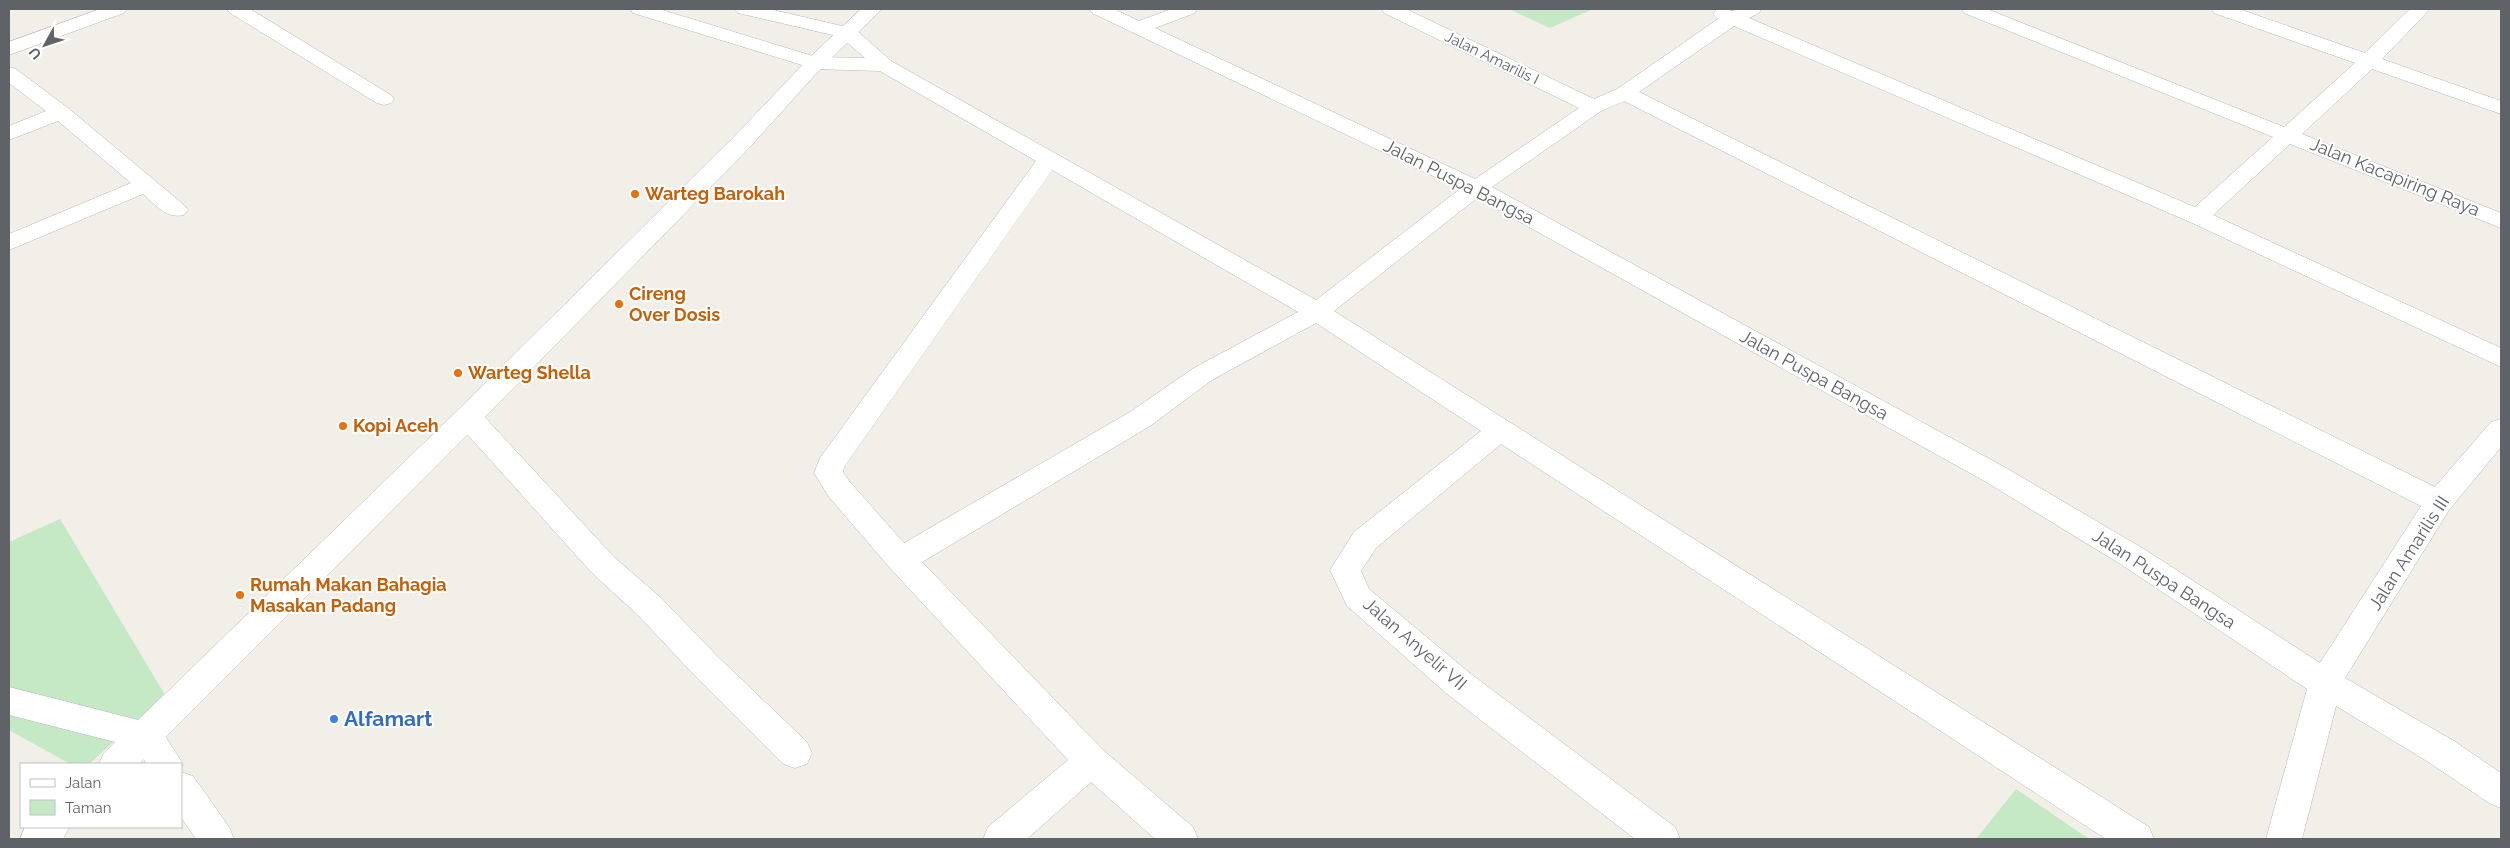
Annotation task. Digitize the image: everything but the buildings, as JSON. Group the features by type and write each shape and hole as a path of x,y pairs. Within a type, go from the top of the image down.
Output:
{"street":[{"path":"9,49 66,19 117,9"},
{"path":"237,9 384,98"},
{"path":"640,9 815,64 884,66"},
{"path":"745,9 848,33 884,66 1049,158 1317,312 2136,839"},
{"path":"117,763 468,417 741,143 815,64 872,9"},
{"name":"Jalan Puspa Bangsa","path":"1099,9 1476,188 1996,475 2133,557 2325,683 2442,752 2500,793"},
{"path":"1140,27 1188,9"},
{"name":"Jalan Amarilis I","path":"1391,9 1594,107"},
{"path":"1712,9 1742,13 2198,217 2501,358"},
{"name":"Jalan Kacapiring Raya","path":"1970,9 2289,134 2501,221"},
{"path":"2221,9 2370,60 2501,108"},
{"path":"2198,217 2370,60 2421,9"},
{"path":"901,560 1140,419 1203,374 1317,312 1476,188 1594,107 1624,93 1742,13"},
{"path":"9,73 61,112 176,210"},
{"path":"1624,93 2439,502"},
{"path":"9,134 61,112"},
{"path":"1049,158 830,465 828,473 838,489 901,560 1091,761 1180,839"},
{"path":"9,243 145,185"},
{"path":"468,417 603,565 650,607 706,666 795,754"},
{"name":"Jalan Amarilis III","path":"2284,839 2325,683 2439,502 2501,428"},
{"name":"Jalan Anyelir VII","path":"1501,429 1365,540 1344,570 1358,597 1459,684 1662,839"},
{"path":"9,701 146,735 165,763"},
{"path":"1001,839 1091,761"},
{"path":"182,789 216,839"},
{"path":"38,839 50,828"}],"green space":[{"path":"1509,9 1593,9 1550,28"},
{"path":"60,519 165,695 90,763 68,763 9,730 9,542"},
{"path":"2016,789 2089,839 1976,839"}],"place":[{"name":"Warteg Barokah","path":"635,194"},
{"name":"Cireng Over Dosis","path":"619,304"},
{"name":"Warteg Shella","path":"458,373"},
{"name":"Kopi Aceh","path":"343,426"},
{"name":"Rumah Makan Bahagia Masakan Padang","path":"240,595"},
{"name":"Alfamart","path":"334,719"}]}
